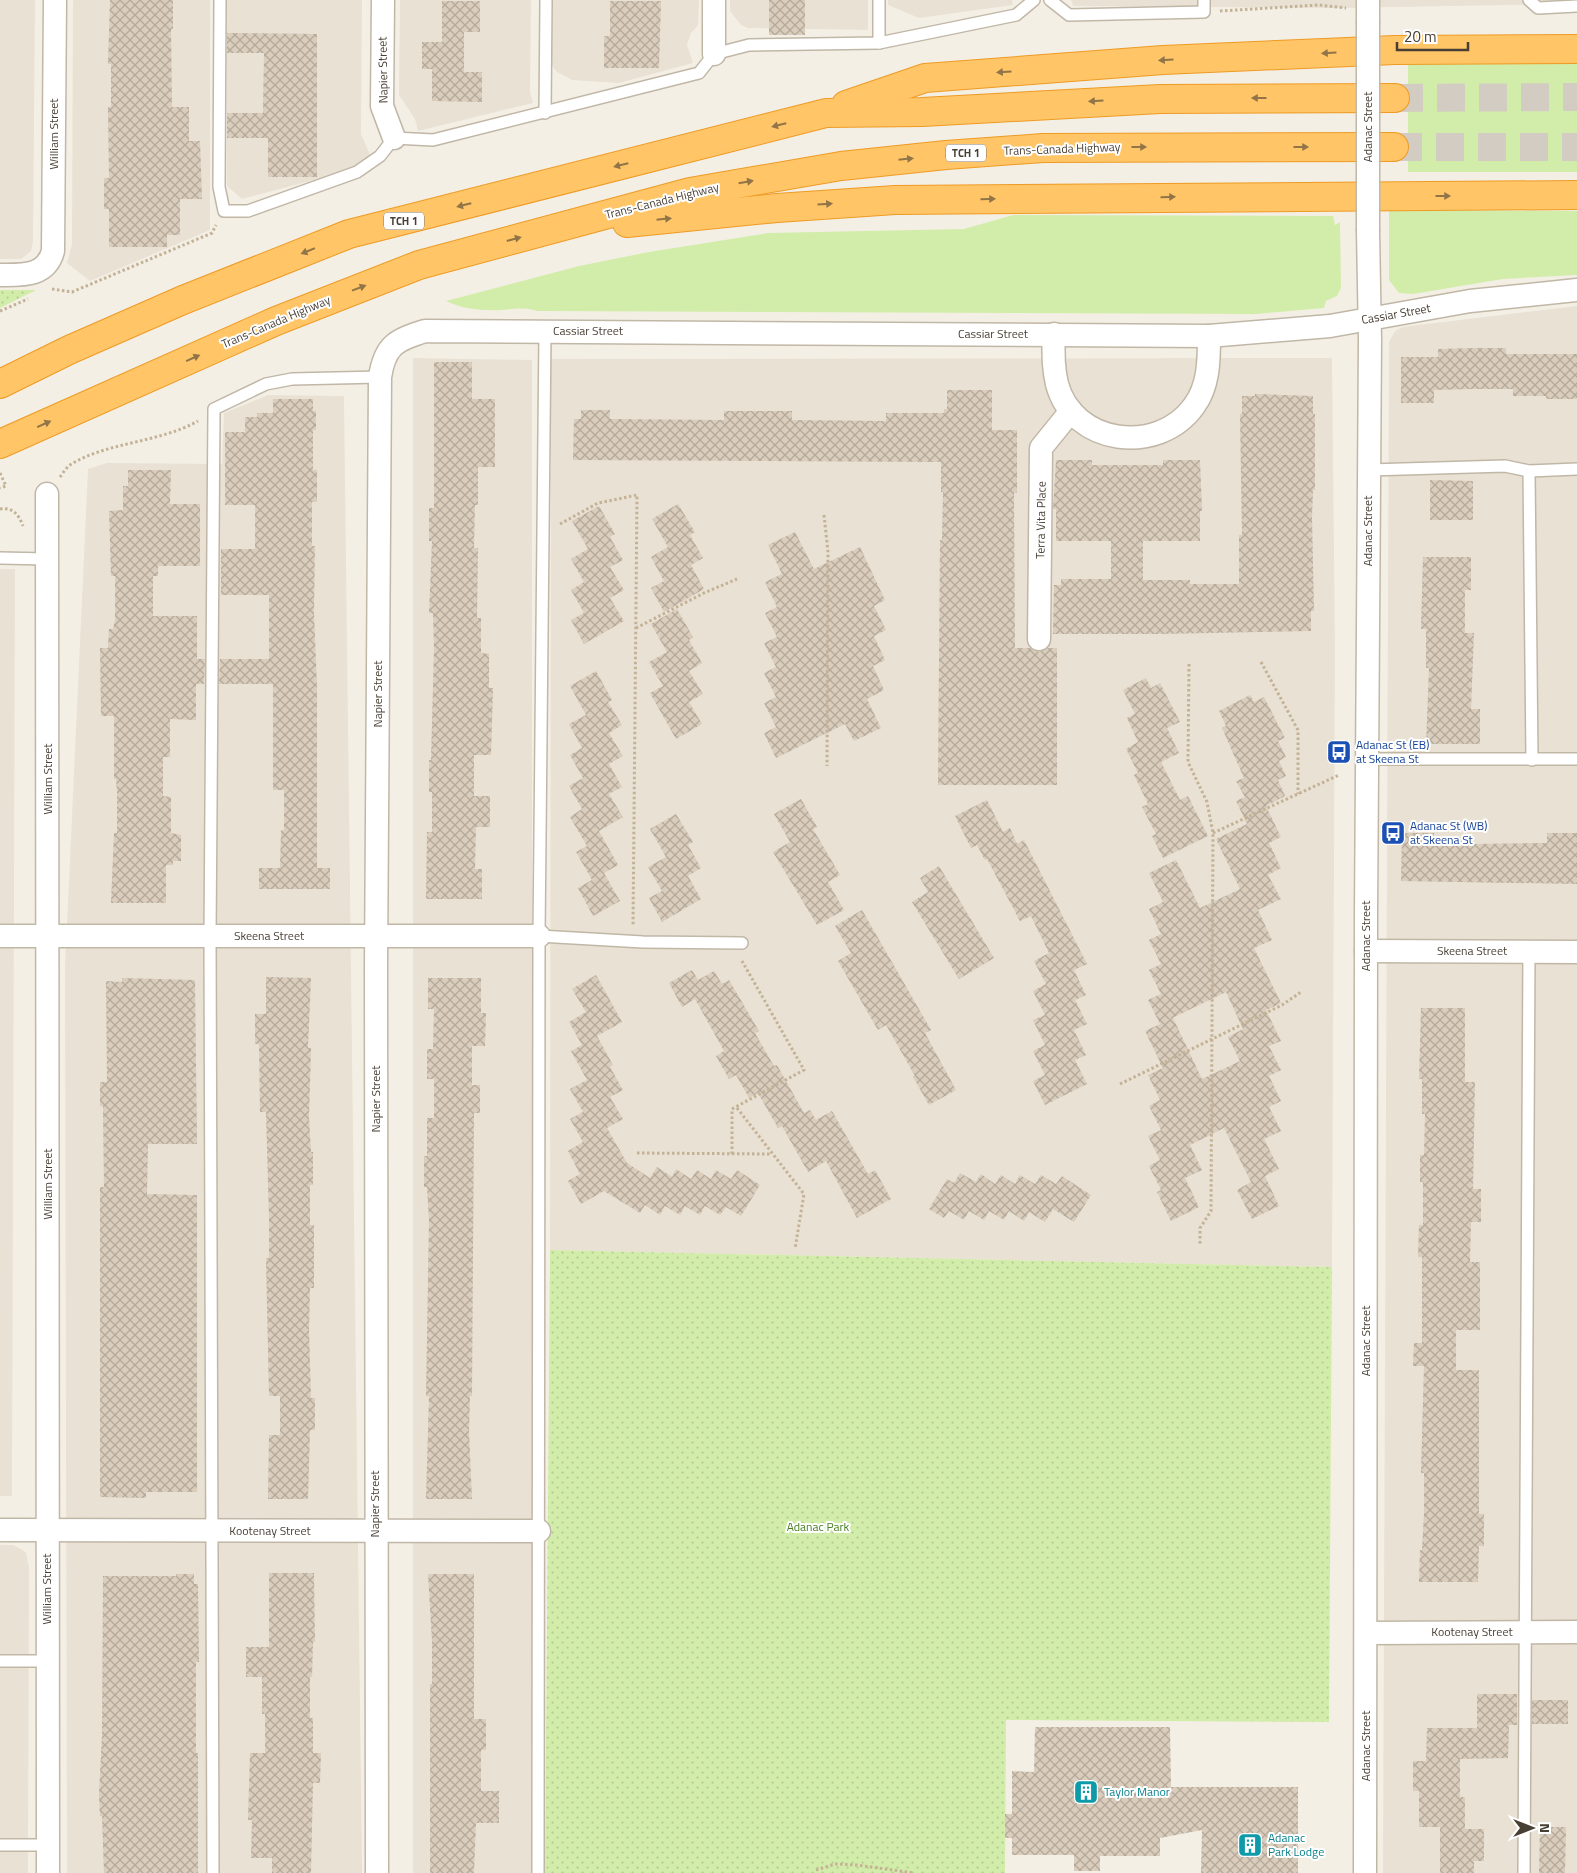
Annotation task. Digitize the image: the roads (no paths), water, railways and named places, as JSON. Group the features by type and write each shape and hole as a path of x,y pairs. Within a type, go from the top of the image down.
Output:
{"highway":[{"path":"826,113 925,78 1163,60 1395,50 1577,49"},
{"name":"TCH 1","path":"0,384 69,350 183,300 350,234 826,113 922,112 1160,99 1395,98"},
{"name":"Trans-Canada Highway","path":"0,444 276,320 419,265 690,192 841,166 946,155 1043,148 1394,147"},
{"path":"546,231 777,208 895,200 1577,195"}],"street":[{"name":"William Street","path":"0,274 25,275 35,272 44,266 51,257 54,245 55,0"},
{"name":"Napier Street","path":"383,0 382,106 394,138"},
{"path":"714,0 714,54"},
{"name":"Adanac Street","path":"1366,1873 1366,951 1370,318 1368,11"},
{"name":"Cassiar Street","path":"407,337 425,331 1209,336 1330,326 1470,300 1577,290"},
{"path":"1054,334 1057,385 1072,411 1095,430 1125,439 1151,436 1175,425 1194,406 1206,382 1209,336"},
{"name":"Napier Street","path":"377,1873 375,1532 376,936 380,377 385,354 394,344 407,337"},
{"name":"Terra Vita Place","path":"1039,639 1041,448 1072,411"},
{"name":"William Street","path":"47,494 37,558 48,936 48,1873"},
{"name":"Skeena Street","path":"0,936 539,936"},
{"name":"Skeena Street","path":"1366,951 1577,952"},
{"name":"Kootenay Street","path":"0,1530 539,1531"},
{"name":"Kootenay Street","path":"1367,1633 1577,1632"}],"lane":[{"path":"220,0 219,187 224,211 248,211 357,172 380,156 394,138 433,140 699,73 714,54 748,45 879,43 1016,15 1034,0"},
{"path":"546,0 546,113"},
{"path":"879,0 879,43"},
{"path":"1050,0 1069,15 1204,6"},
{"path":"1529,0 1538,8 1577,6"},
{"path":"538,1873 539,936 545,331"},
{"path":"213,1873 210,936 214,408 266,384 292,379 380,377"},
{"path":"1369,470 1505,466 1529,470 1577,469"},
{"path":"1529,470 1532,760"},
{"path":"0,558 37,558"},
{"path":"1367,759 1577,759"},
{"path":"539,936 633,942 737,943"},
{"path":"1524,1873 1529,952"},
{"path":"0,1661 47,1661"},
{"path":"0,1845 48,1845"}],"tunnel":[{"path":"1395,98 1577,97"},
{"path":"1394,147 1577,147"}],"place":[{"name":"Adanac St (EB) at Skeena St","path":"1339,752"},
{"name":"Adanac St (WB) at Skeena St","path":"1393,833"},
{"name":"Taylor Manor","path":"1086,1792"},
{"name":"Adanac Park Lodge","path":"1250,1845"}],"park label":[{"name":"Adanac Park","path":"818,1527"}]}
